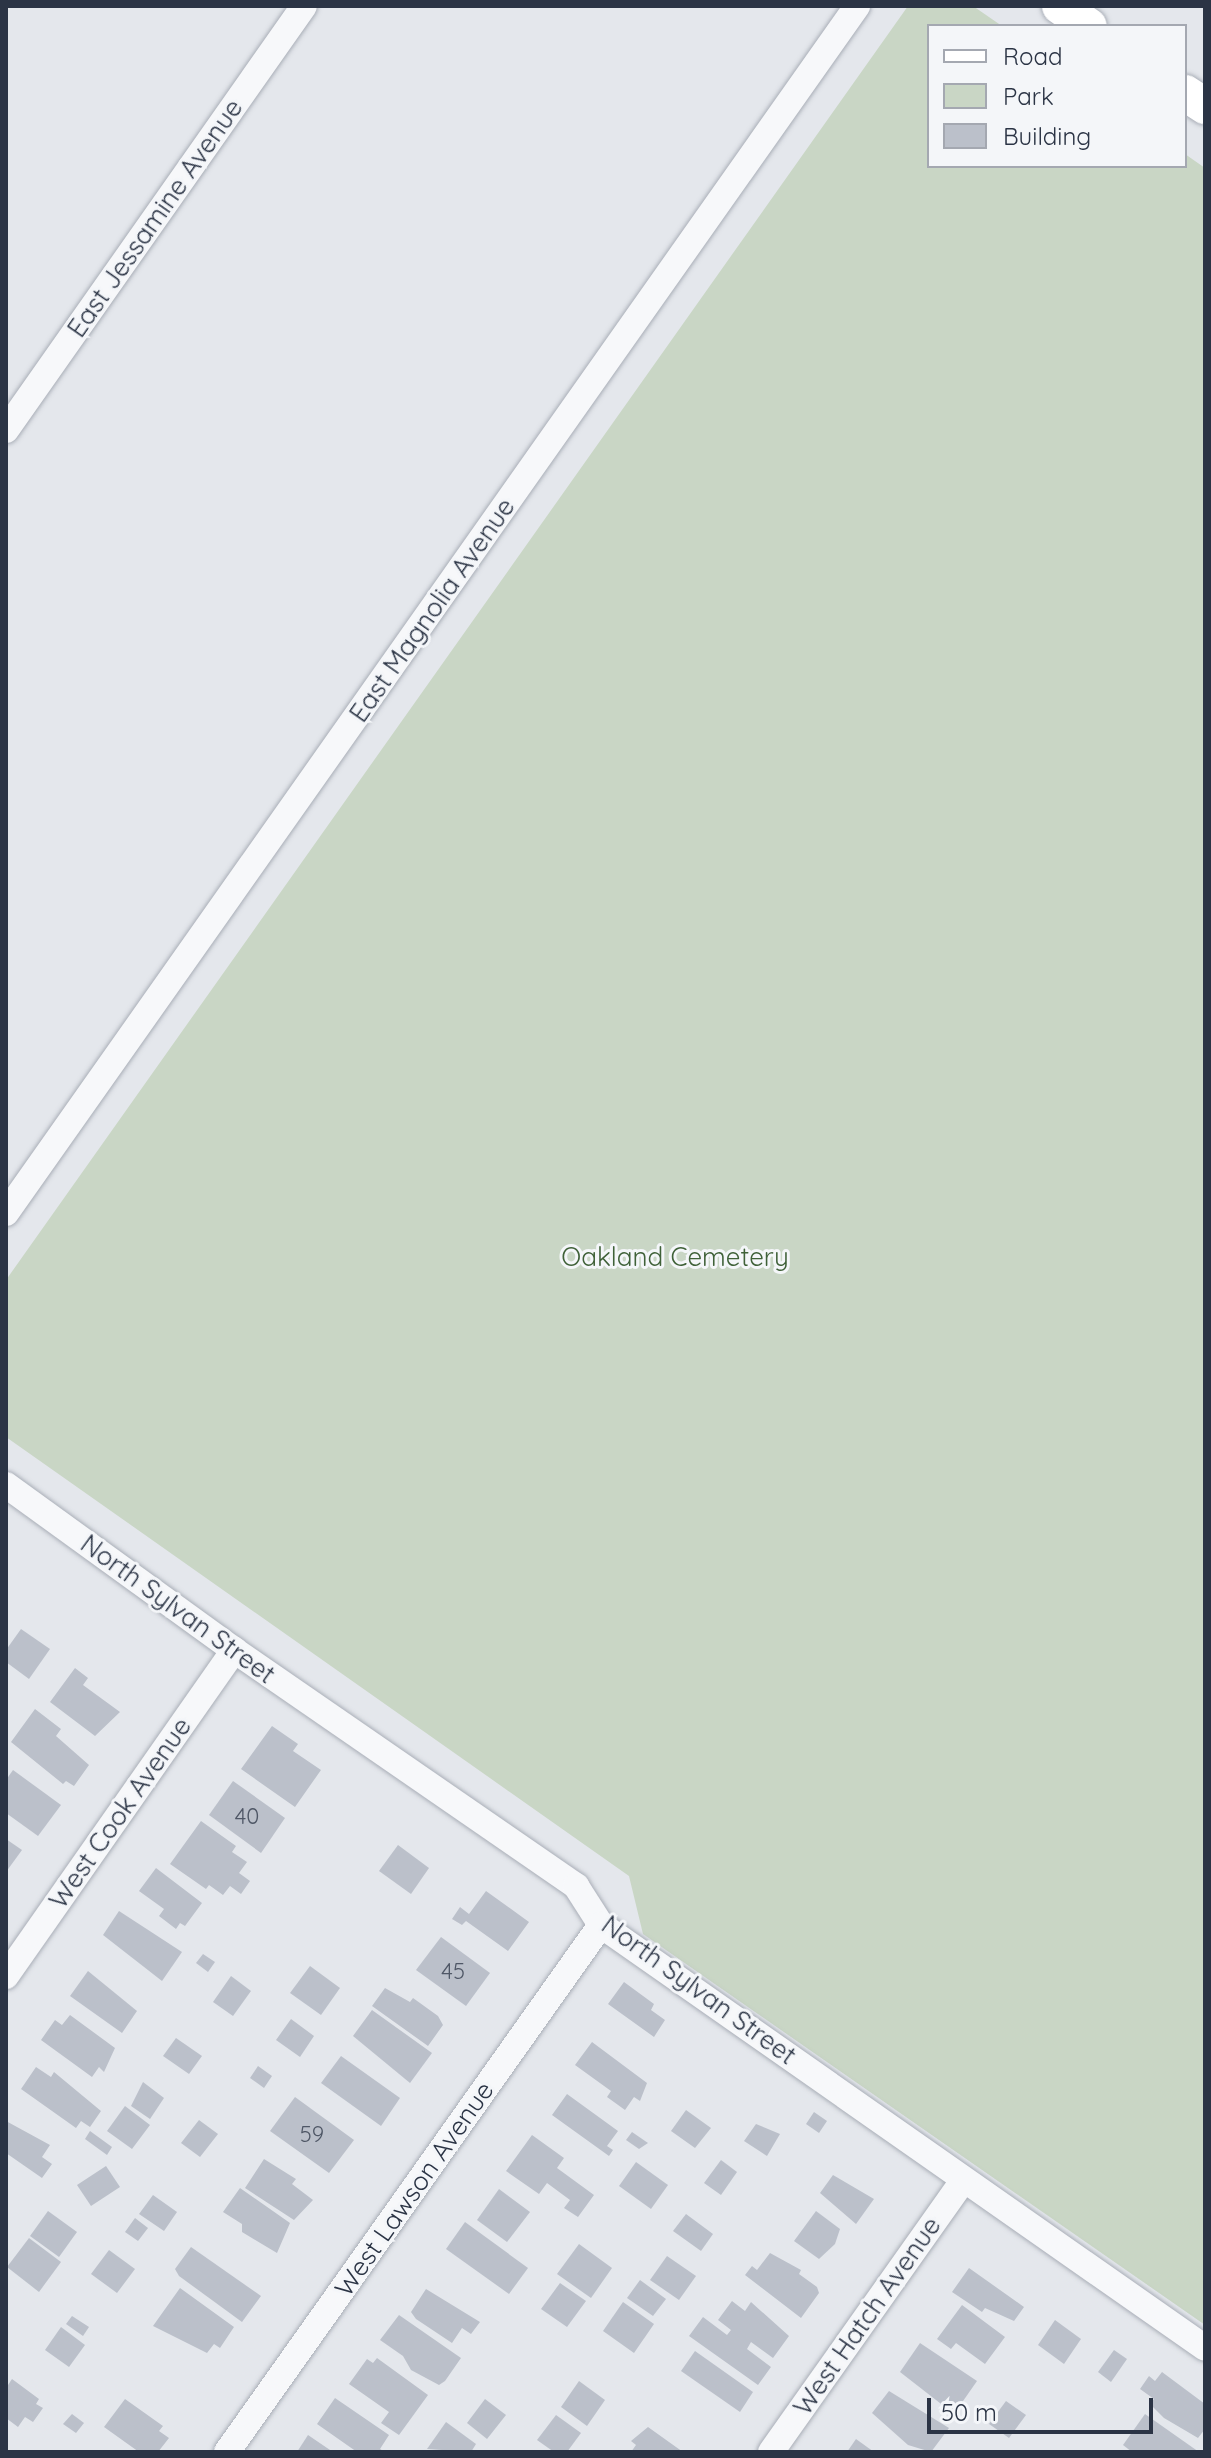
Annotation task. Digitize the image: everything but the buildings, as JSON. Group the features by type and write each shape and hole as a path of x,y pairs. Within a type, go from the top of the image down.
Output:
{"street":[{"name":"East Jessamine Avenue","path":"10,417 304,6"},
{"name":"East Magnolia Avenue","path":"6,1213 857,6"},
{"path":"1060,6 1086,24"},
{"path":"1187,94 1205,106"},
{"name":"North Sylvan Street","path":"6,1485 234,1650 576,1886 601,1925 1205,2348"},
{"name":"West Cook Avenue","path":"6,1976 234,1650"},
{"name":"West Lawson Avenue","path":"227,2452 601,1925"},
{"name":"West Hatch Avenue","path":"771,2452 963,2181"}],"green space":[{"name":"Oakland Cemetery","path":"908,6 973,6 999,24 927,24 927,168 1187,168 1187,155 1205,168 1205,2325 643,1934 629,1876 6,1437 6,1280"}]}
